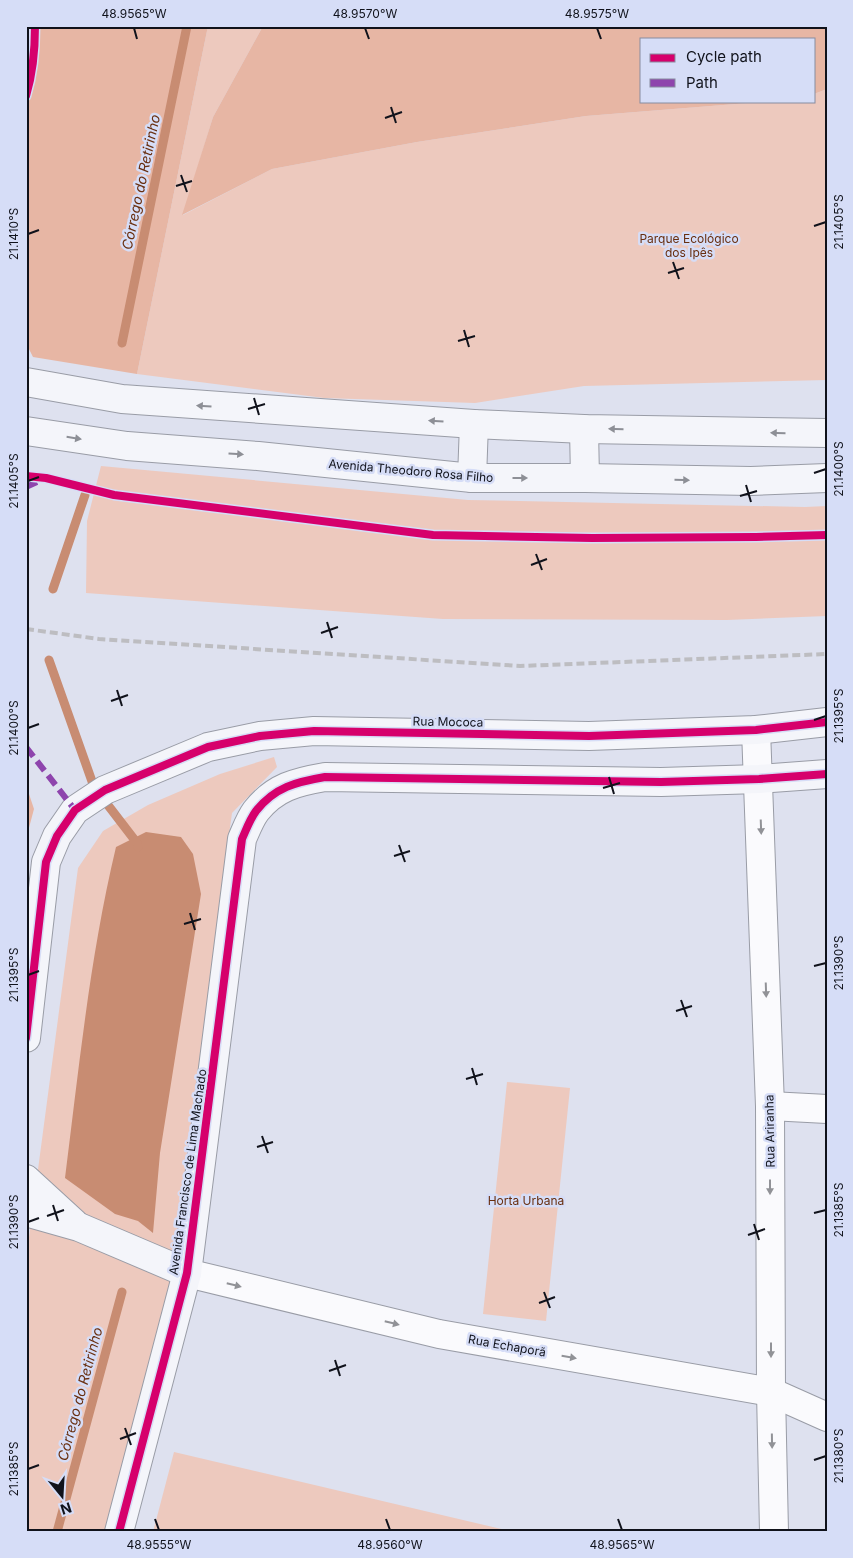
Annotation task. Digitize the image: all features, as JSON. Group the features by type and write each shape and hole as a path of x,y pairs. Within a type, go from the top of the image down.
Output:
{"main road":[{"path":"26,382 122,399 474,424 584,429 827,433"},
{"path":"472,478 474,424"},
{"path":"584,429 585,478"},
{"name":"Avenida Theodoro Rosa Filho","path":"26,431 127,446 258,456 472,478 585,478 751,482 827,478"},
{"name":"Rua Mococa","path":"26,1038 46,862 57,836 75,810 105,790 208,747 260,736 314,731 589,736 756,730 827,722"},
{"path":"759,779 827,774"},
{"name":"Avenida Francisco de Lima Machado","path":"119,1532 187,1273 242,839 255,812 273,793 297,782 325,777 662,782 759,779"},
{"path":"26,1179 79,1227"},
{"path":"26,1212 79,1227 187,1273"}],"street":[{"name":"Rua Ariranha","path":"756,730 770,1106 771,1392 774,1532"},
{"path":"770,1106 827,1109"},
{"name":"Rua Echaporã","path":"187,1273 439,1334 771,1392 827,1417"}],"green space":[{"name":"Parque Ecológico dos Ipês","path":"208,26 263,26 213,117 183,215 272,169 417,142 586,116 761,102 816,102 816,93 827,89 827,380 584,386 475,403 324,398 137,374"},
{"path":"101,466 468,500 827,506 827,616 727,620 443,619 86,593 87,521"},
{"path":"274,757 277,767 232,813 218,915 203,1097 173,1312 110,1532 26,1532 26,1260 78,868 103,831 148,805 220,774"},
{"name":"Horta Urbana","path":"507,1082 570,1088 546,1321 483,1314"},
{"path":"174,1452 514,1532 153,1532"}],"shaded area":[{"path":"33,26 208,26 137,374 33,357 26,343 26,85 35,49"},
{"path":"263,26 827,26 827,89 816,93 816,38 640,38 640,102 761,102 586,116 417,142 272,169 182,215 213,117"},
{"path":"26,785 34,809 26,839"},
{"path":"146,832 181,837 193,854 201,894 160,1153 153,1233 138,1221 115,1214 65,1178 92,970 116,847"}],"waterway":[{"name":"Córrego do Retirinho","path":"122,343 187,26"},
{"path":"53,589 85,495"},
{"path":"49,660 94,787 137,843 138,847"},
{"name":"Córrego do Retirinho","path":"57,1532 122,1292"}],"railway":[{"path":"26,629 99,639 520,666 827,654"}],"marked path":[{"path":"26,487 44,479"},
{"path":"26,747 75,810"}],"cycle path":[{"path":"26,96 33,61 35,26"},
{"path":"26,476 46,478 114,495 433,535 592,538 827,535"},
{"path":"26,1038 46,862 57,836 75,810 105,790 208,747 260,736 314,731 589,736 756,730 827,722"},
{"path":"119,1532 187,1273 242,839 252,817 263,803 287,787 325,777 661,782 759,779 827,774"}]}
